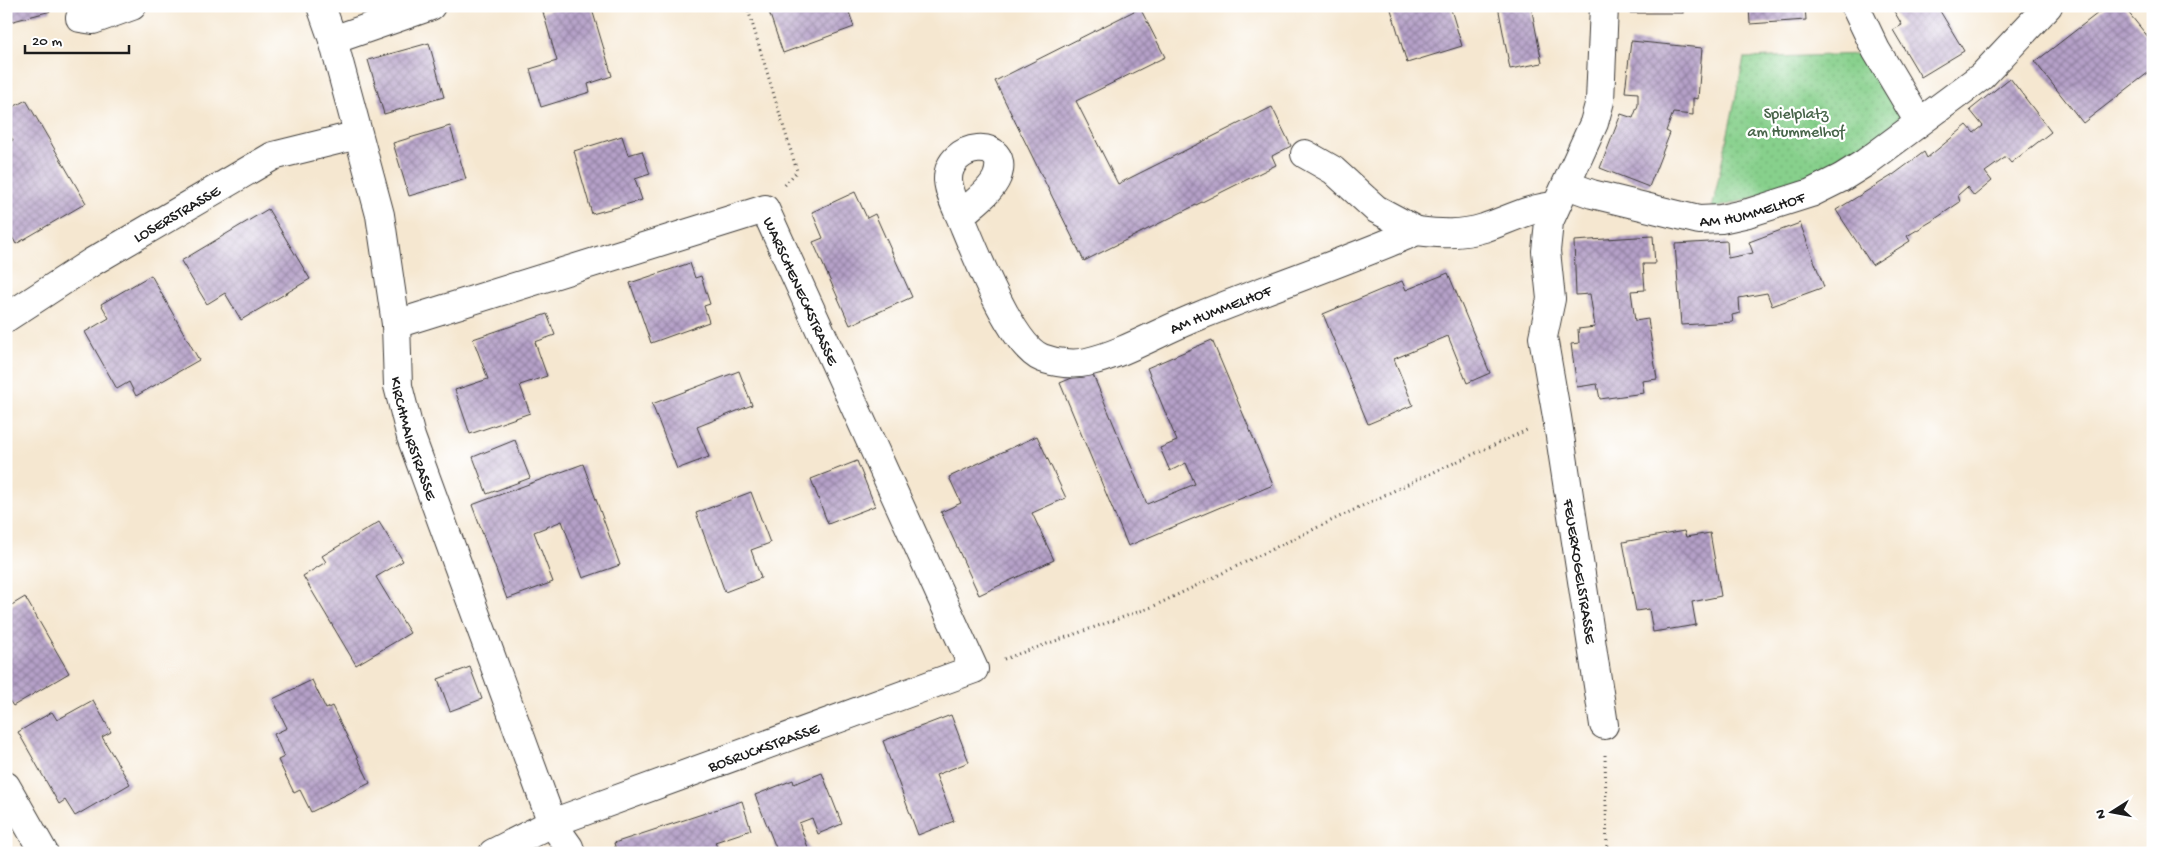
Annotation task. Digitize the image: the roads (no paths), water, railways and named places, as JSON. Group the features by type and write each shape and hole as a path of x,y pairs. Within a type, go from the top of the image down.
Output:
{"street":[{"path":"80,18 93,20 132,6"},
{"name":"KIRCHMAIRSTRASSE","path":"321,6 333,40 380,215 396,324 398,386 411,437 552,823 569,847 571,853"},
{"path":"333,40 431,6"},
{"path":"1561,196 1594,123 1600,101 1604,6"},
{"path":"1855,6 1876,50 1920,122"},
{"name":"AM HUMMELHOF","path":"960,216 1015,333 1028,348 1041,358 1062,362 1085,363 1105,357 1196,317 1417,232 1448,234 1484,228 1561,196 1699,220 1721,219 1781,204 1818,189 1865,163 1982,76 2048,6"},
{"name":"LOSERSTRASSE","path":"6,318 92,262 273,156 358,134"},
{"path":"1305,154 1333,170 1376,209 1417,232"},
{"name":"FEUERKOGELSTRASSE","path":"1561,196 1547,237 1552,299 1543,337 1558,417 1604,725"},
{"name":"WARSCHENECKSTRASSE","path":"396,324 764,209 974,669"},
{"name":"BOSRUCKSTRASSE","path":"493,853 552,823 974,669"},
{"path":"6,786 44,853"}],"park label":[{"name":"Spielplatz am Hummelhof","path":"1796,121"}]}
